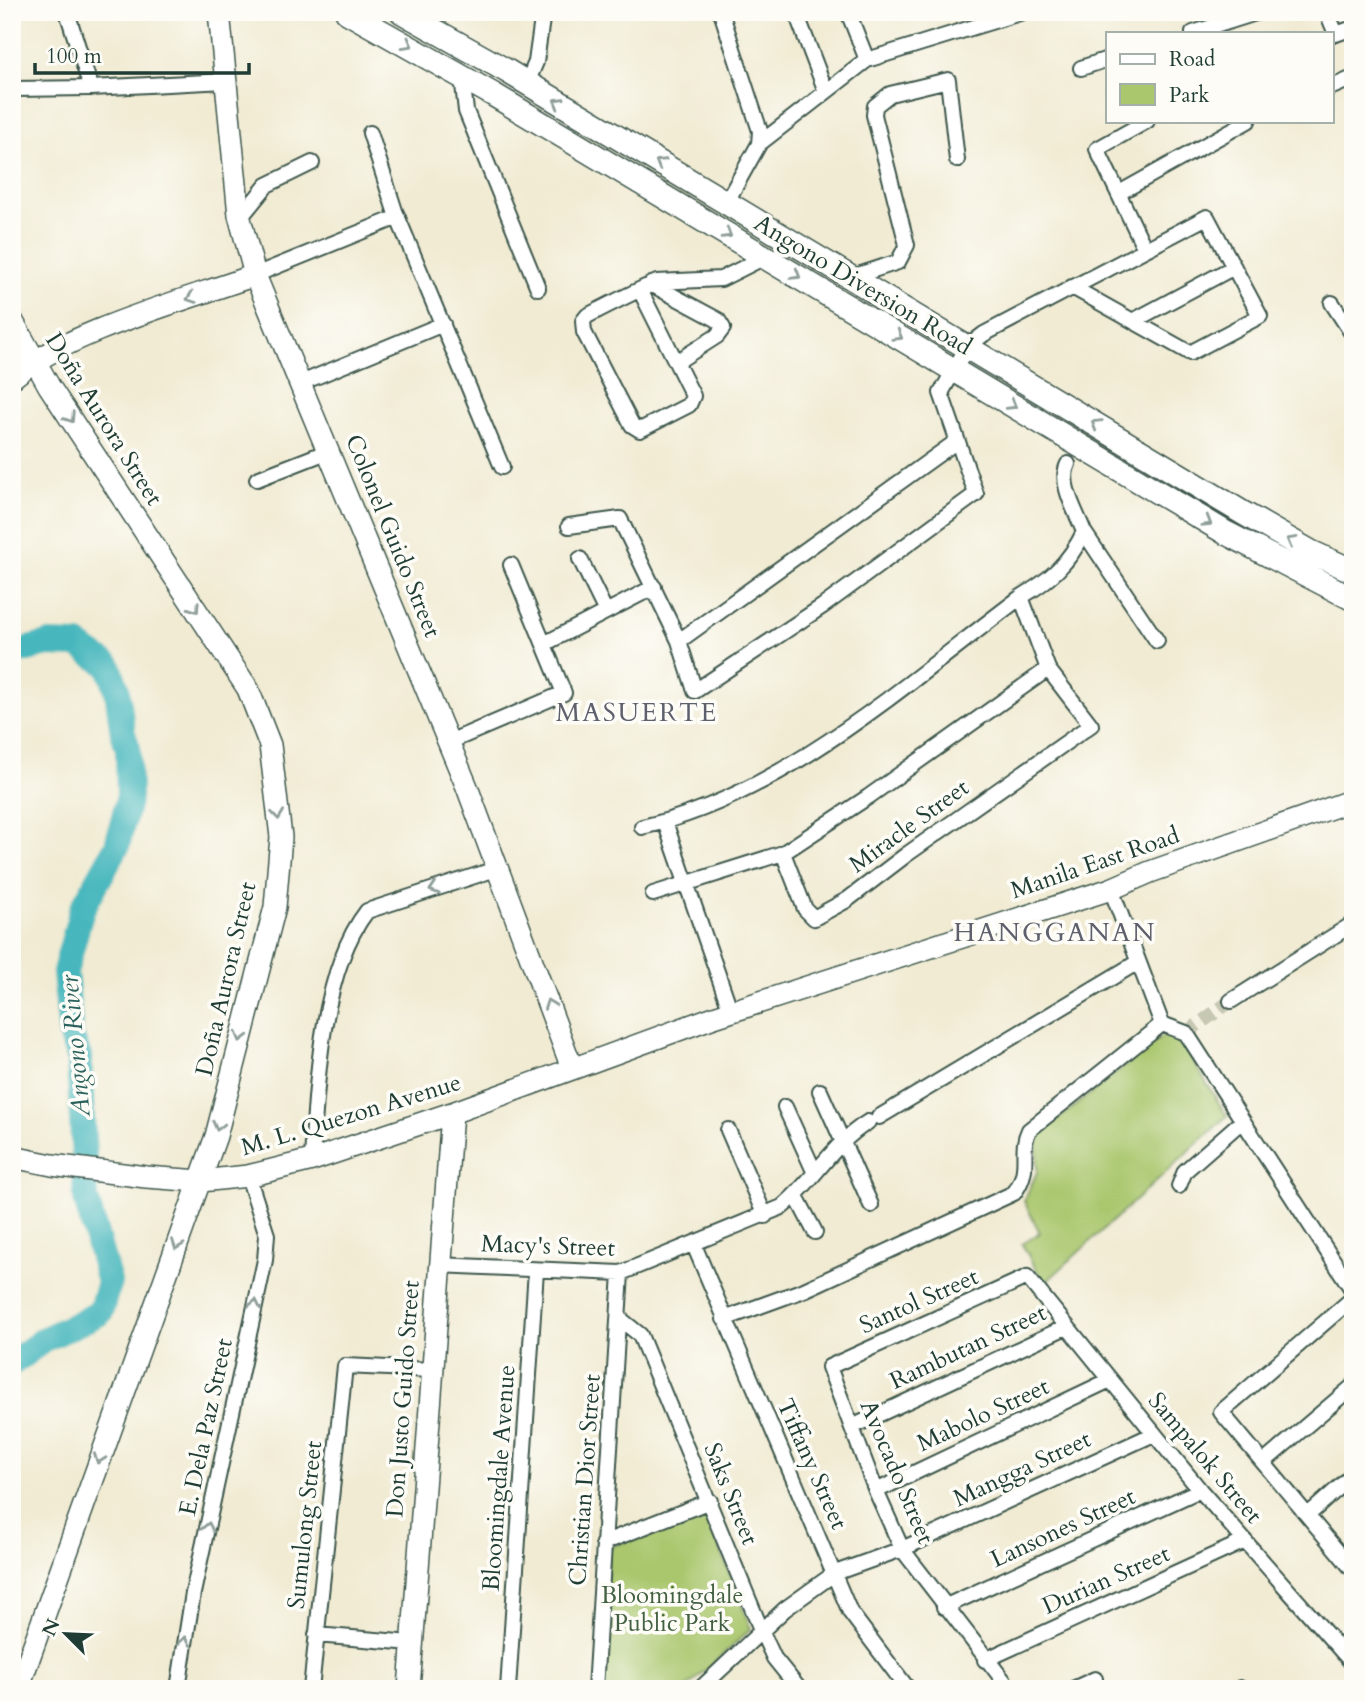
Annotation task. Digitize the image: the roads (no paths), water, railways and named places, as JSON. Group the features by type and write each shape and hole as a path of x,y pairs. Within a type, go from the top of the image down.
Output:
{"main road":[{"name":"Angono Diversion Road","path":"347,12 462,76 1226,533 1347,597"},
{"name":"Angono Diversion Road","path":"402,12 527,83 1271,530 1352,571"},
{"path":"603,160 617,137"},
{"path":"826,294 847,276"},
{"path":"1347,597 1352,571"}],"street":[{"path":"67,12 91,88"},
{"name":"Colonel Guido Street","path":"219,12 240,218 255,275 449,742 499,868 572,1068"},
{"path":"527,83 536,62 543,12"},
{"path":"721,12 760,131 759,144"},
{"path":"848,12 867,60"},
{"path":"726,202 759,144 825,89 867,60 1023,12"},
{"path":"1196,32 1259,12"},
{"path":"1327,12 1336,34 1353,28"},
{"path":"798,18 825,89"},
{"path":"1081,68 1106,60"},
{"path":"462,76 467,111 538,288"},
{"path":"1334,86 1353,78"},
{"path":"847,276 898,262 908,245 874,115 875,106 890,94 948,80 957,160"},
{"path":"12,89 226,81"},
{"path":"1145,122 1097,149 1146,249"},
{"path":"1119,193 1246,122"},
{"path":"370,133 398,217 502,467"},
{"path":"240,218 267,185 312,163"},
{"path":"12,378 33,360 111,327 255,275 398,217"},
{"path":"569,526 620,519 678,641 695,691 823,606 975,494 941,393 967,347 1017,314 1207,217 1260,316 1190,353 1072,287"},
{"path":"646,287 692,391 693,400 645,429 636,429 582,325 587,316 646,287 685,279 721,279 765,257"},
{"path":"1133,321 1234,267"},
{"path":"646,287 719,320 723,328 718,336 678,361"},
{"path":"1332,303 1353,335"},
{"name":"Doña Aurora Street","path":"12,320 33,360 248,688 270,745 281,836 275,907 216,1136 67,1544 18,1689"},
{"path":"301,383 443,324"},
{"path":"678,641 957,441"},
{"path":"257,479 329,450"},
{"path":"1068,464 1064,472 1065,482 1084,532 1157,641"},
{"path":"642,827 665,822 727,796 819,748 1021,597 1049,580 1073,554 1084,532"},
{"path":"580,559 606,612"},
{"path":"449,742 564,693 511,565"},
{"path":"544,644 654,587"},
{"path":"653,894 686,881 783,853 868,797 1048,669 1021,597"},
{"name":"Miracle Street","path":"783,853 805,909 814,918 847,900 1091,725 1048,669"},
{"name":"Manila East Road","path":"654,1039 1111,889 1150,872 1353,800"},
{"path":"665,822 731,1012"},
{"path":"312,1160 318,1065 327,1010 347,945 359,921 367,911 499,868"},
{"path":"1111,889 1162,1024 1186,1033 1353,1291"},
{"path":"1231,1001 1351,925"},
{"path":"814,1232 796,1196 814,1171 843,1141 873,1120 1138,962"},
{"path":"724,1319 804,1290 1014,1193 1027,1168 1025,1137 1029,1130 1162,1024"},
{"name":"M. L. Quezon Avenue","path":"12,1157 99,1171 201,1181 248,1176 312,1160 452,1113 654,1039"},
{"path":"820,1091 871,1205"},
{"path":"785,1107 814,1171"},
{"name":"Don Justo Guido Street","path":"409,1689 438,1265 452,1113"},
{"path":"1179,1186 1185,1171 1242,1121"},
{"path":"728,1130 765,1216"},
{"name":"E. Dela Paz Street","path":"178,1689 193,1593 265,1260 267,1235 248,1176"},
{"name":"Macy's Street","path":"438,1265 621,1273 765,1216 796,1196"},
{"name":"Tiffany Street","path":"694,1245 850,1612 908,1689"},
{"name":"Bloomingdale Avenue","path":"508,1689 536,1270"},
{"name":"Christian Dior Street","path":"595,1689 621,1273"},
{"name":"Sampalok Street","path":"1027,1278 1200,1490 1353,1664"},
{"name":"Santol Street","path":"830,1367 1027,1278"},
{"path":"1351,1565 1221,1412 1353,1298"},
{"name":"Saks Street","path":"619,1318 640,1335 762,1632 774,1658 800,1689"},
{"name":"Rambutan Street","path":"852,1427 1066,1326"},
{"name":"Sumulong Street","path":"311,1689 345,1366 431,1370"},
{"name":"Avocado Street","path":"830,1367 876,1492 902,1549 944,1607 1010,1689"},
{"name":"Mabolo Street","path":"876,1492 1110,1380"},
{"path":"1264,1462 1353,1386"},
{"name":"Mangga Street","path":"700,1689 785,1609 835,1573 902,1549 1154,1434"},
{"path":"1308,1515 1353,1475"},
{"name":"Lansones Street","path":"944,1607 1200,1490"},
{"path":"603,1543 710,1501"},
{"name":"Durian Street","path":"985,1660 1245,1541"},
{"path":"316,1635 412,1643"},
{"path":"1073,1689 1095,1679"}],"waterway":[{"name":"Angono River","path":"12,653 48,644 78,645 109,666 117,690 123,734 128,748 129,796 117,846 82,909 65,972 71,1036 79,1057 86,1199 109,1282 100,1313 45,1339 12,1363"}],"tunnel":[{"path":"1186,1033 1231,1001"}],"district":[{"name":"MASUERTE","path":"637,712"},
{"name":"HANGGANAN","path":"1055,932"}],"park label":[{"name":"Bloomingdale Public Park","path":"672,1609"}]}
